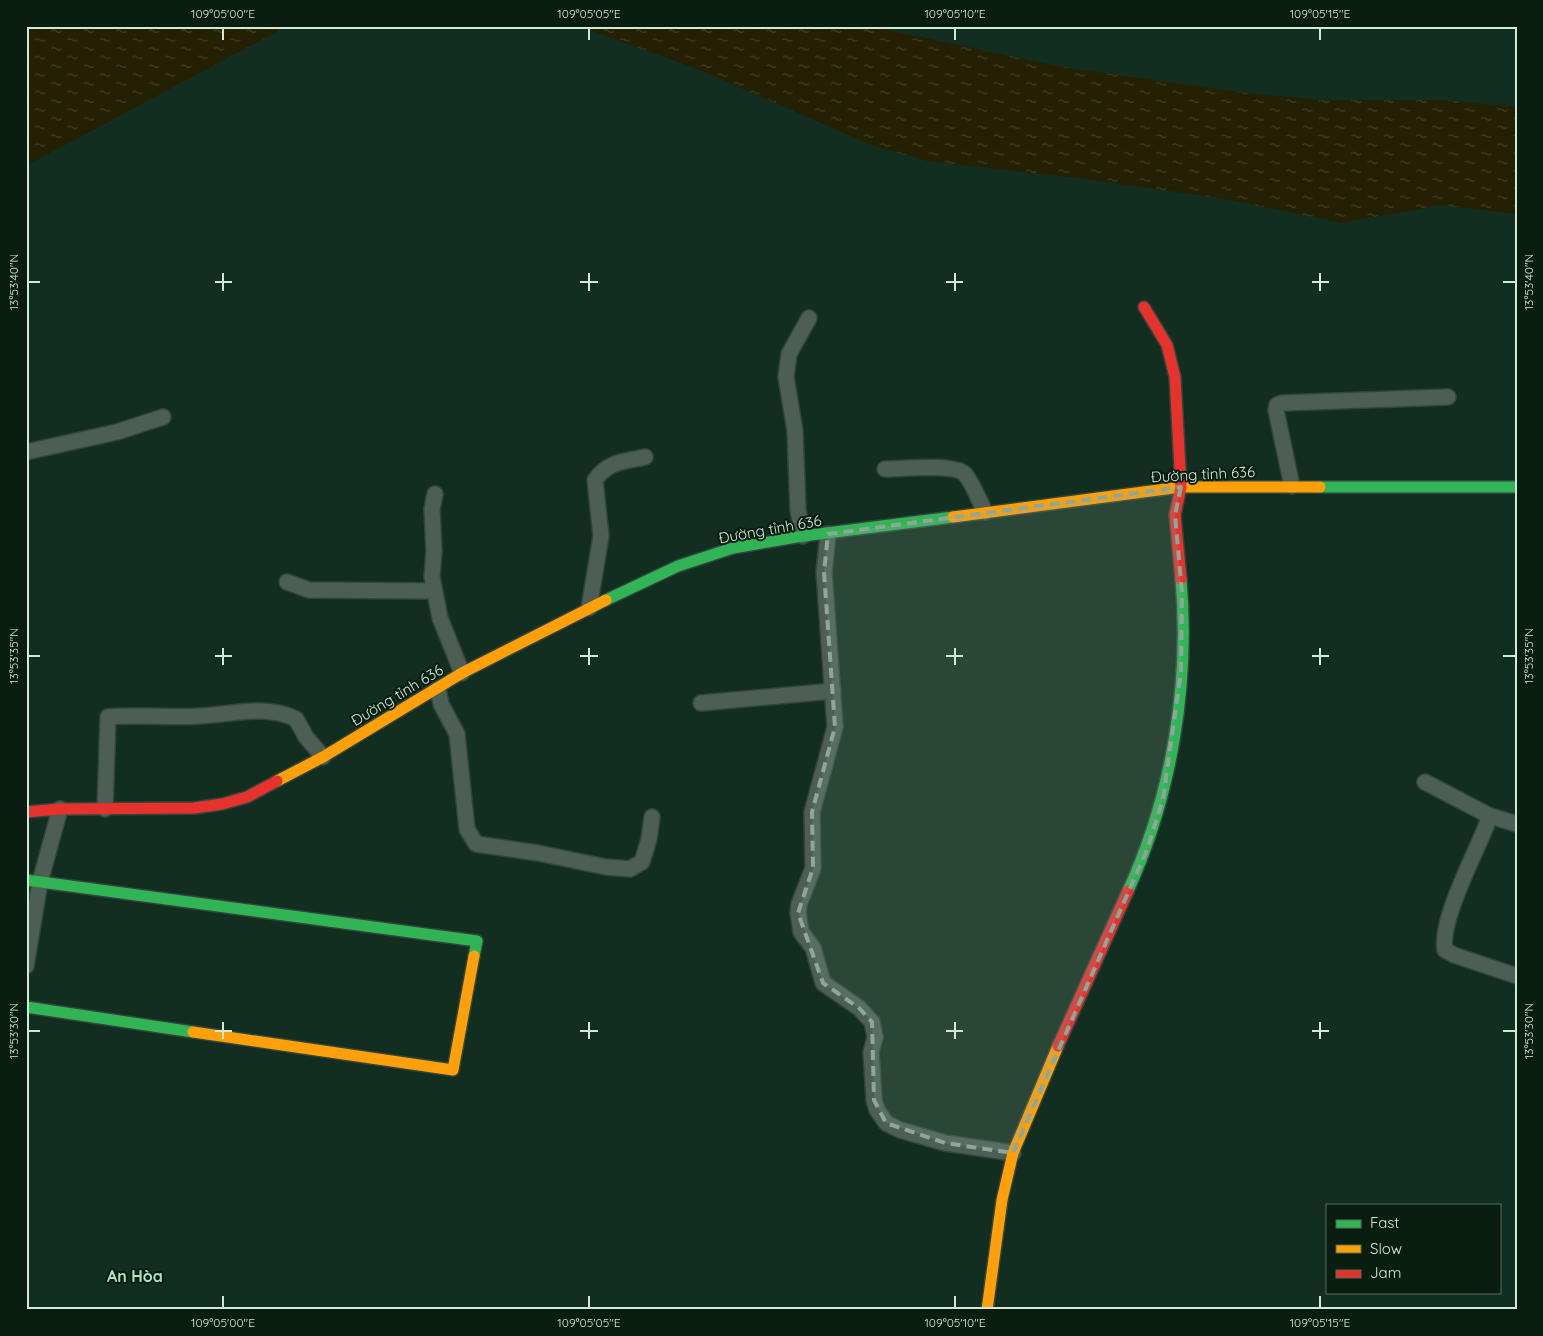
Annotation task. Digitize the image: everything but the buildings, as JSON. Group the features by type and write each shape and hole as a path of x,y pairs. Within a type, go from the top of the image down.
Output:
{"street":[{"path":"987,1310 1002,1200 1013,1153 1033,1102 1147,850 1163,799 1172,754 1181,672 1182,593 1174,515 1181,487 1175,377 1167,344 1144,306"},
{"path":"803,536 798,510 795,431 786,377 789,354 809,318"},
{"path":"1292,486 1276,410 1277,405 1282,403 1448,397"},
{"path":"26,452 117,432 162,417"},
{"path":"588,608 601,536 601,520 594,490 595,480 602,470 613,464 645,457"},
{"path":"885,469 941,468 960,470 968,479 985,512"},
{"name":"Đường tỉnh 636","path":"26,812 60,809 194,808 222,804 247,797 323,757 462,673 588,608 703,557 733,548 803,536 1181,487 1292,486 1394,488 1517,486"},
{"path":"435,494 432,510 434,591 440,618 462,673"},
{"path":"828,534 824,572 835,727 812,812 813,868 799,904 798,913 802,932 812,948 823,983 866,1013 872,1022 875,1037 871,1052 874,1100 876,1110 886,1123 945,1143 1013,1153"},
{"path":"287,582 309,590 434,591"},
{"path":"438,689 441,704 457,734 467,829 476,844 509,847 606,867 630,869 642,862 649,839 652,817"},
{"path":"701,703 832,691"},
{"path":"105,809 108,718 134,714 201,716 244,711 278,712 296,719 306,737 323,757"},
{"path":"1425,782 1490,816 1517,824"},
{"path":"26,966 33,881 60,809"},
{"path":"1490,816 1461,886 1443,940 1445,950 1454,955 1517,976"},
{"path":"26,1007 453,1070 477,941 33,881"}],"highlighted area":[{"path":"1181,487 1175,515 1182,593 1181,672 1163,799 1147,850 1013,1153 945,1143 886,1123 874,1100 872,1022 859,1008 823,983 798,913 813,868 812,812 835,727 824,572 828,534"}],"water":[{"path":"26,26 288,26 26,166"},
{"path":"578,26 869,26 1068,68 1255,94 1323,100 1445,100 1517,107 1517,214 1440,205 1342,223 1224,199 1085,179 927,161 868,144 700,70"}],"traffic: fast":[{"path":"1320,487 1517,487"},
{"path":"606,600 678,566 733,548 803,536 953,517"},
{"path":"1128,891 1156,817 1174,738 1180,699 1183,659 1181,579"},
{"path":"26,880 477,941 474,956"},
{"path":"26,1007 193,1032"}],"traffic: slow":[{"path":"953,517 1181,487 1320,487"},
{"path":"277,781 323,757 462,673 606,600"},
{"path":"193,1032 453,1070 474,956"},
{"path":"987,1310 1002,1200 1013,1153 1058,1046"}],"traffic: jam":[{"path":"1144,307 1167,345 1175,377 1181,487 1175,515 1181,579"},
{"path":"26,812 60,809 194,808 222,804 247,797 277,781"},
{"path":"1058,1046 1128,891"}],"district":[{"name":"An Hòa","path":"135,1276"}]}
